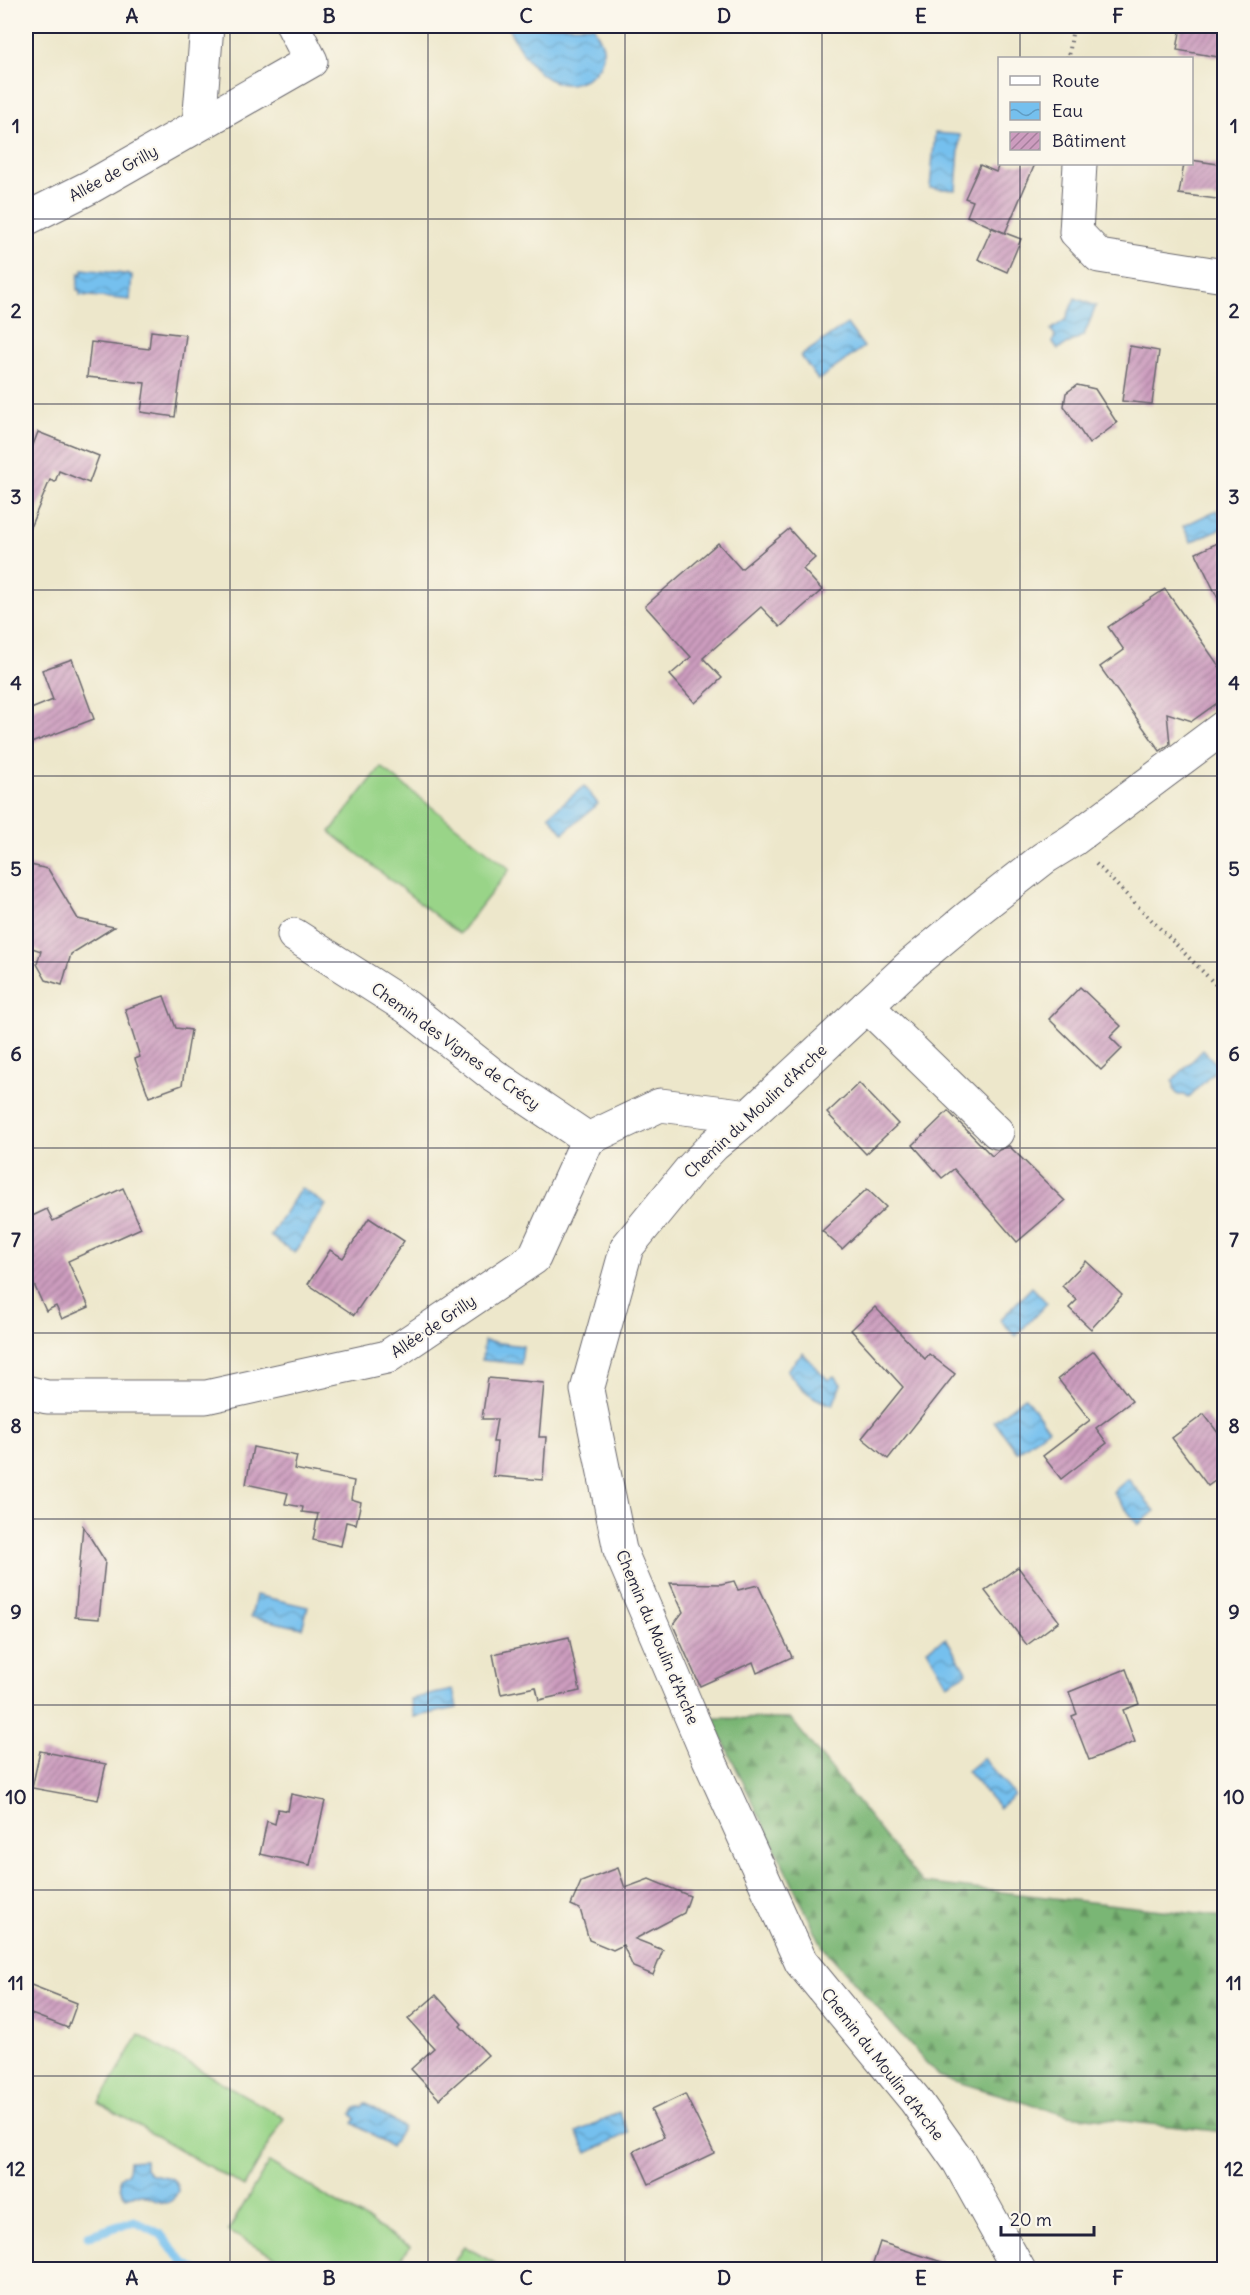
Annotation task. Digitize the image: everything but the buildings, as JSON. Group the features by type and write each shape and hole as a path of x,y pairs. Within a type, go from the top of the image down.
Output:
{"street":[{"path":"199,124 207,26"},
{"name":"Allée de Grilly","path":"26,219 90,187 311,61 293,26"},
{"path":"1080,165 1076,232 1099,256 1224,276"},
{"name":"Chemin du Moulin d'Arche","path":"1019,2270 959,2162 915,2100 801,1962 709,1759 620,1550 587,1390 627,1247 690,1170 714,1145 749,1116 912,964 971,915 1044,858 1073,840 1224,727"},
{"name":"Chemin des Vignes de Crécy","path":"294,935 407,1007 493,1075 588,1138"},
{"path":"867,1006 997,1132"},
{"path":"588,1138 660,1105 749,1116"},
{"name":"Allée de Grilly","path":"26,1392 47,1397 206,1397 387,1358 534,1258 588,1138"}],"path":[{"path":"1069,57 1072,26"},
{"path":"1073,840 1224,993"}],"green space":[{"path":"381,767 510,869 459,934 330,832"},
{"path":"712,1718 791,1719 922,1883 1224,1917 1224,2132 1068,2115 938,2076 823,1947"},
{"path":"139,2035 284,2118 244,2187 99,2103"},
{"path":"269,2162 410,2246 395,2269 296,2269 228,2231"},
{"path":"464,2246 505,2269 450,2269"}],"water":[{"path":"507,26 594,26 603,47 603,56 600,64 589,77 572,83 555,82 533,66"},
{"path":"935,133 960,135 956,190 930,188"},
{"path":"83,269 132,275 130,300 80,295 80,290 77,290 79,273 82,274"},
{"path":"1075,298 1096,306 1084,335 1058,349 1053,342 1055,335 1051,330 1066,319"},
{"path":"847,324 864,347 818,380 801,356"},
{"path":"1217,510 1224,527 1191,542 1183,526"},
{"path":"584,786 598,804 563,833 549,815"},
{"path":"1203,1050 1219,1067 1188,1098 1185,1095 1178,1095 1172,1081"},
{"path":"301,1188 326,1205 295,1253 270,1236"},
{"path":"1032,1287 1047,1303 1016,1336 1000,1320"},
{"path":"484,1341 523,1346 521,1364 482,1360"},
{"path":"803,1353 828,1380 834,1376 841,1384 833,1405 807,1392 787,1370"},
{"path":"1025,1397 1049,1429 1017,1452 994,1421"},
{"path":"1128,1479 1155,1511 1138,1525 1113,1492"},
{"path":"256,1595 308,1607 302,1628 251,1617"},
{"path":"946,1638 967,1673 947,1684 927,1649"},
{"path":"453,1690 457,1708 414,1717 410,1699"},
{"path":"983,1758 1014,1795 999,1808 967,1771"},
{"path":"365,2103 403,2127 391,2147 353,2123 356,2119 352,2114 355,2108 362,2107"},
{"path":"619,2112 629,2133 587,2153 577,2132"},
{"path":"145,2160 145,2168 149,2173 175,2181 178,2191 171,2201 163,2203 140,2195 126,2197 122,2193 120,2178 128,2172 129,2161"}],"waterway":[{"path":"88,2236 134,2221 160,2234 183,2262 196,2270"}]}
